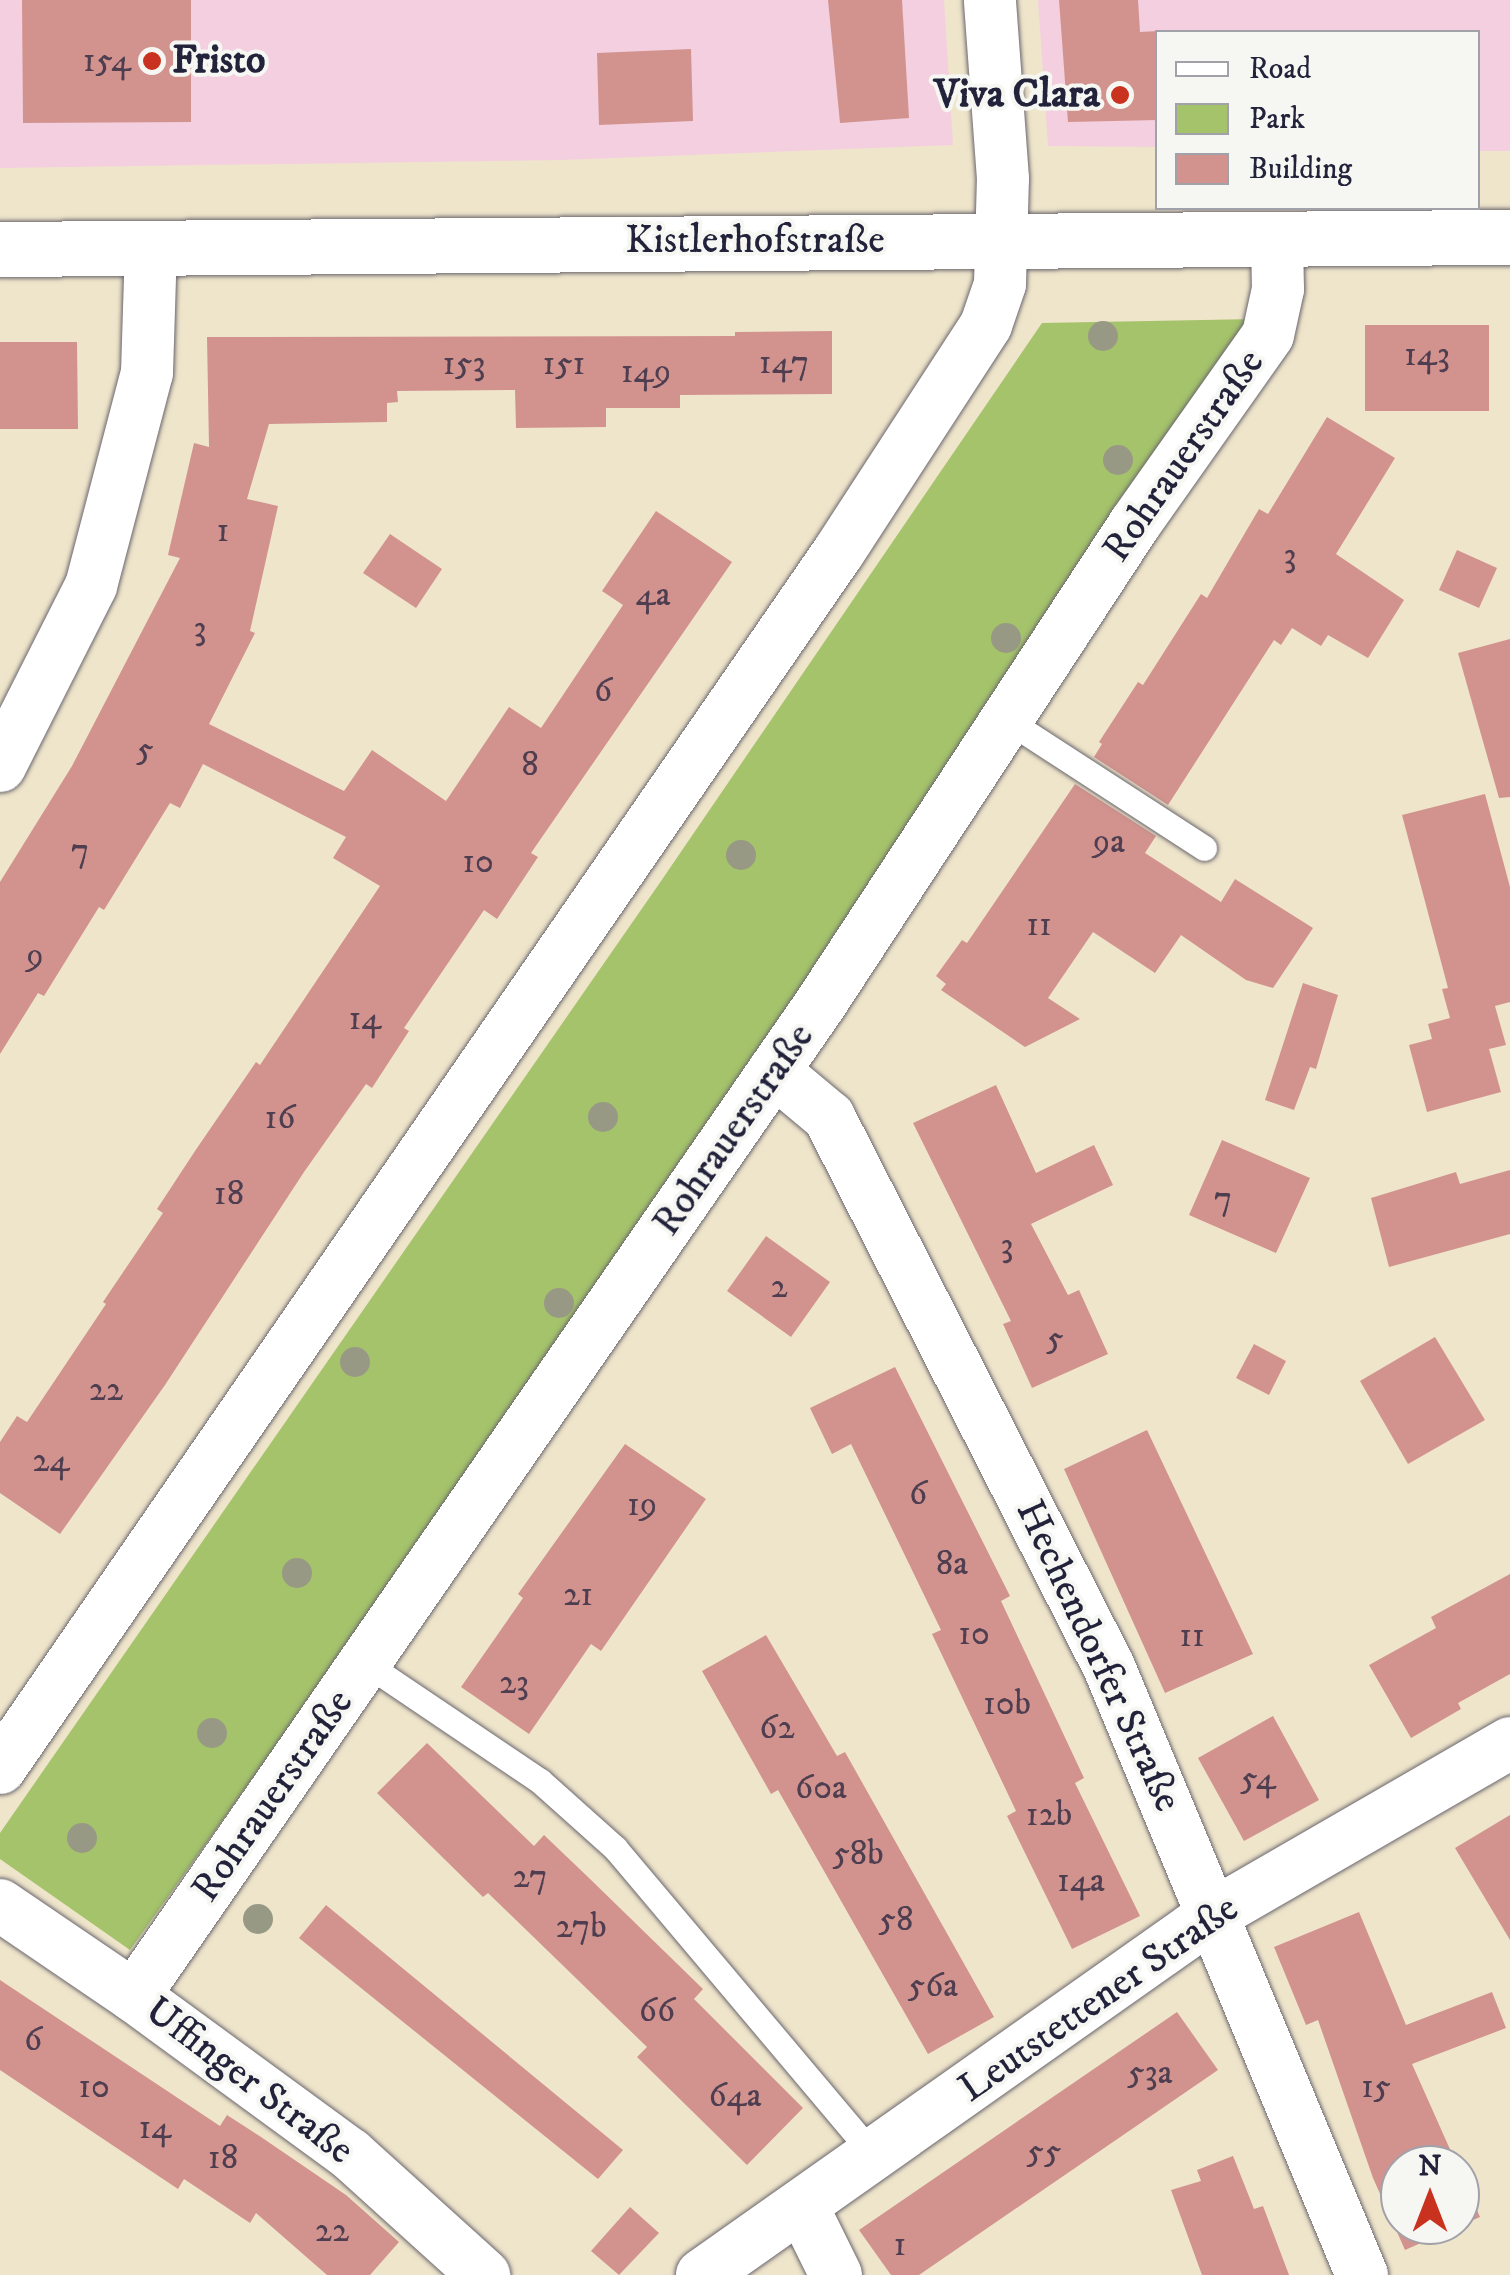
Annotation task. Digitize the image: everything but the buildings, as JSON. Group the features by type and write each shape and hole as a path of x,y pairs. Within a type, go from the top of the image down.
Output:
{"street":[{"path":"0,1768 838,554 986,325 1000,284 1003,179 990,0"},
{"name":"Kistlerhofstraße","path":"0,249 1510,237"},
{"name":"Rohrauerstraße","path":"134,1996 774,1071 1134,526 1268,335 1278,289 1276,240"},
{"path":"0,766 91,586 147,373 152,247"},
{"name":"Hechendorfer Straße","path":"774,1071 829,1117 1109,1667 1362,2275"},
{"name":"Leutstettener Straße","path":"702,2275 1214,1914 1510,1743"},
{"name":"Uffinger Straße","path":"0,1905 134,1996 350,2154 484,2275"},
{"path":"802,2206 836,2275"}],"lane":[{"path":"1008,720 1204,848"},
{"path":"366,1663 540,1781 615,1848 874,2156"}],"shaded area":[{"path":"0,0 944,0 953,145 562,160 0,168"},
{"path":"1038,0 1510,0 1510,151 1480,151 1480,30 1155,30 1155,147 1048,146"}],"green space":[{"path":"1256,319 729,1111 130,1950 0,1859 0,1833 659,884 1042,323"}],"place":[{"name":"Fristo","path":"152,61"},
{"name":"Viva Clara","path":"1120,95"}]}
